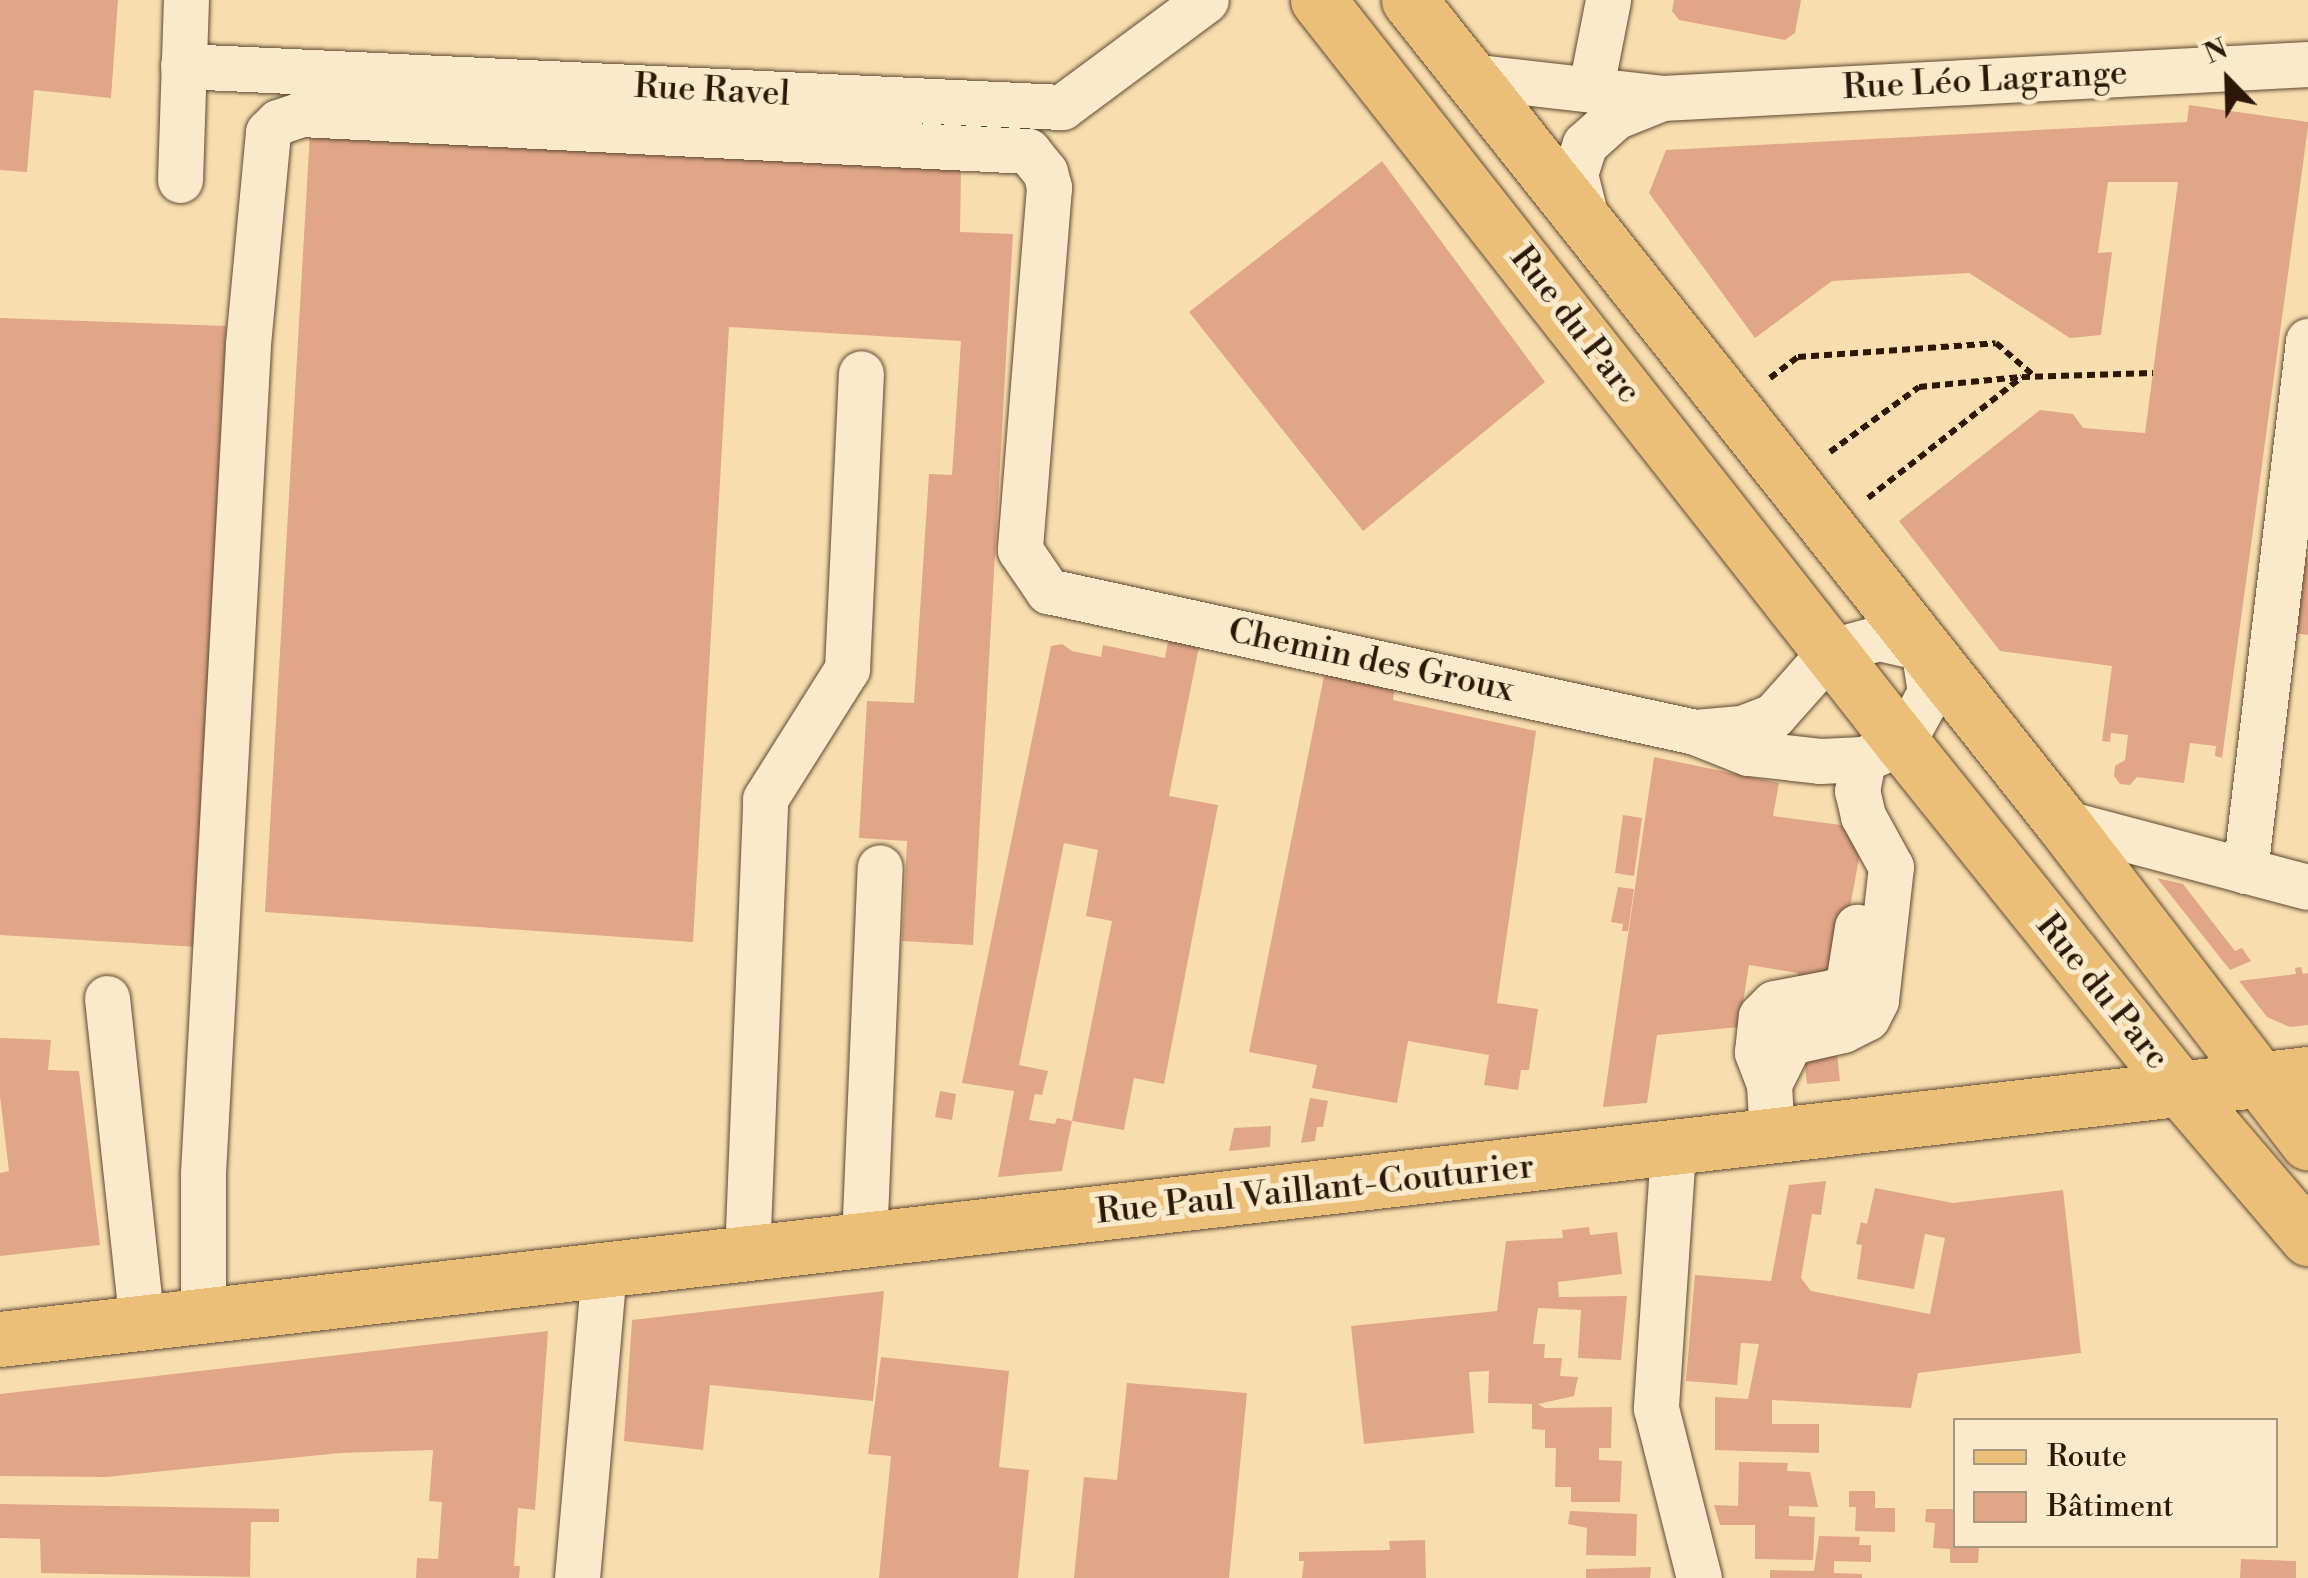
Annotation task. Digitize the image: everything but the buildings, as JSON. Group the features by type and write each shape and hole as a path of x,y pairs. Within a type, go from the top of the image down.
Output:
{"main road":[{"name":"Rue du Parc","path":"1318,0 1831,651 1862,754 2179,1087 2308,1238"},
{"name":"Rue du Parc","path":"1409,0 2062,822 2282,1077 2308,1143"},
{"name":"Rue Paul Vaillant-Couturier","path":"0,1338 1673,1150 2282,1077"}],"street":[{"path":"180,180 186,0"},
{"name":"Rue Ravel","path":"184,66 1062,107 1206,0"},
{"path":"1591,87 1608,0"},
{"name":"Rue Léo Lagrange","path":"1662,98 2308,64"},
{"path":"1470,76 1662,98"},
{"path":"1588,226 1575,174 1585,144 1615,117 1662,98"},
{"name":"Chemin des Groux","path":"203,1316 203,1173 248,344 268,132 278,122 301,114 1028,151 1045,172 1048,188 1020,550 1048,591 1694,732 1748,753 1862,754"},
{"path":"2245,870 2308,341"},
{"path":"747,1254 765,799 847,670 862,373"},
{"path":"1772,1138 1770,1084 1790,1042 1843,1030 1867,1018 1876,1000 1891,866 1872,832 1857,791 1862,754 1930,692 1923,648 1879,638 1831,651"},
{"name":"Chemin des Groux","path":"1694,732 1741,728 1773,716 1794,698 1831,651"},
{"path":"1794,698 1790,724 1798,742 1862,754"},
{"path":"2062,822 2308,887"},
{"path":"864,1242 880,867"},
{"path":"107,998 142,1323"},
{"path":"1673,1150 1656,1408 1700,1578"},
{"path":"577,1578 604,1271"}],"path":[{"path":"1731,407 1798,357 1996,343 2034,376"},
{"path":"1789,481 1919,387 2022,376 2153,372"},
{"path":"1828,530 2022,376"}]}
